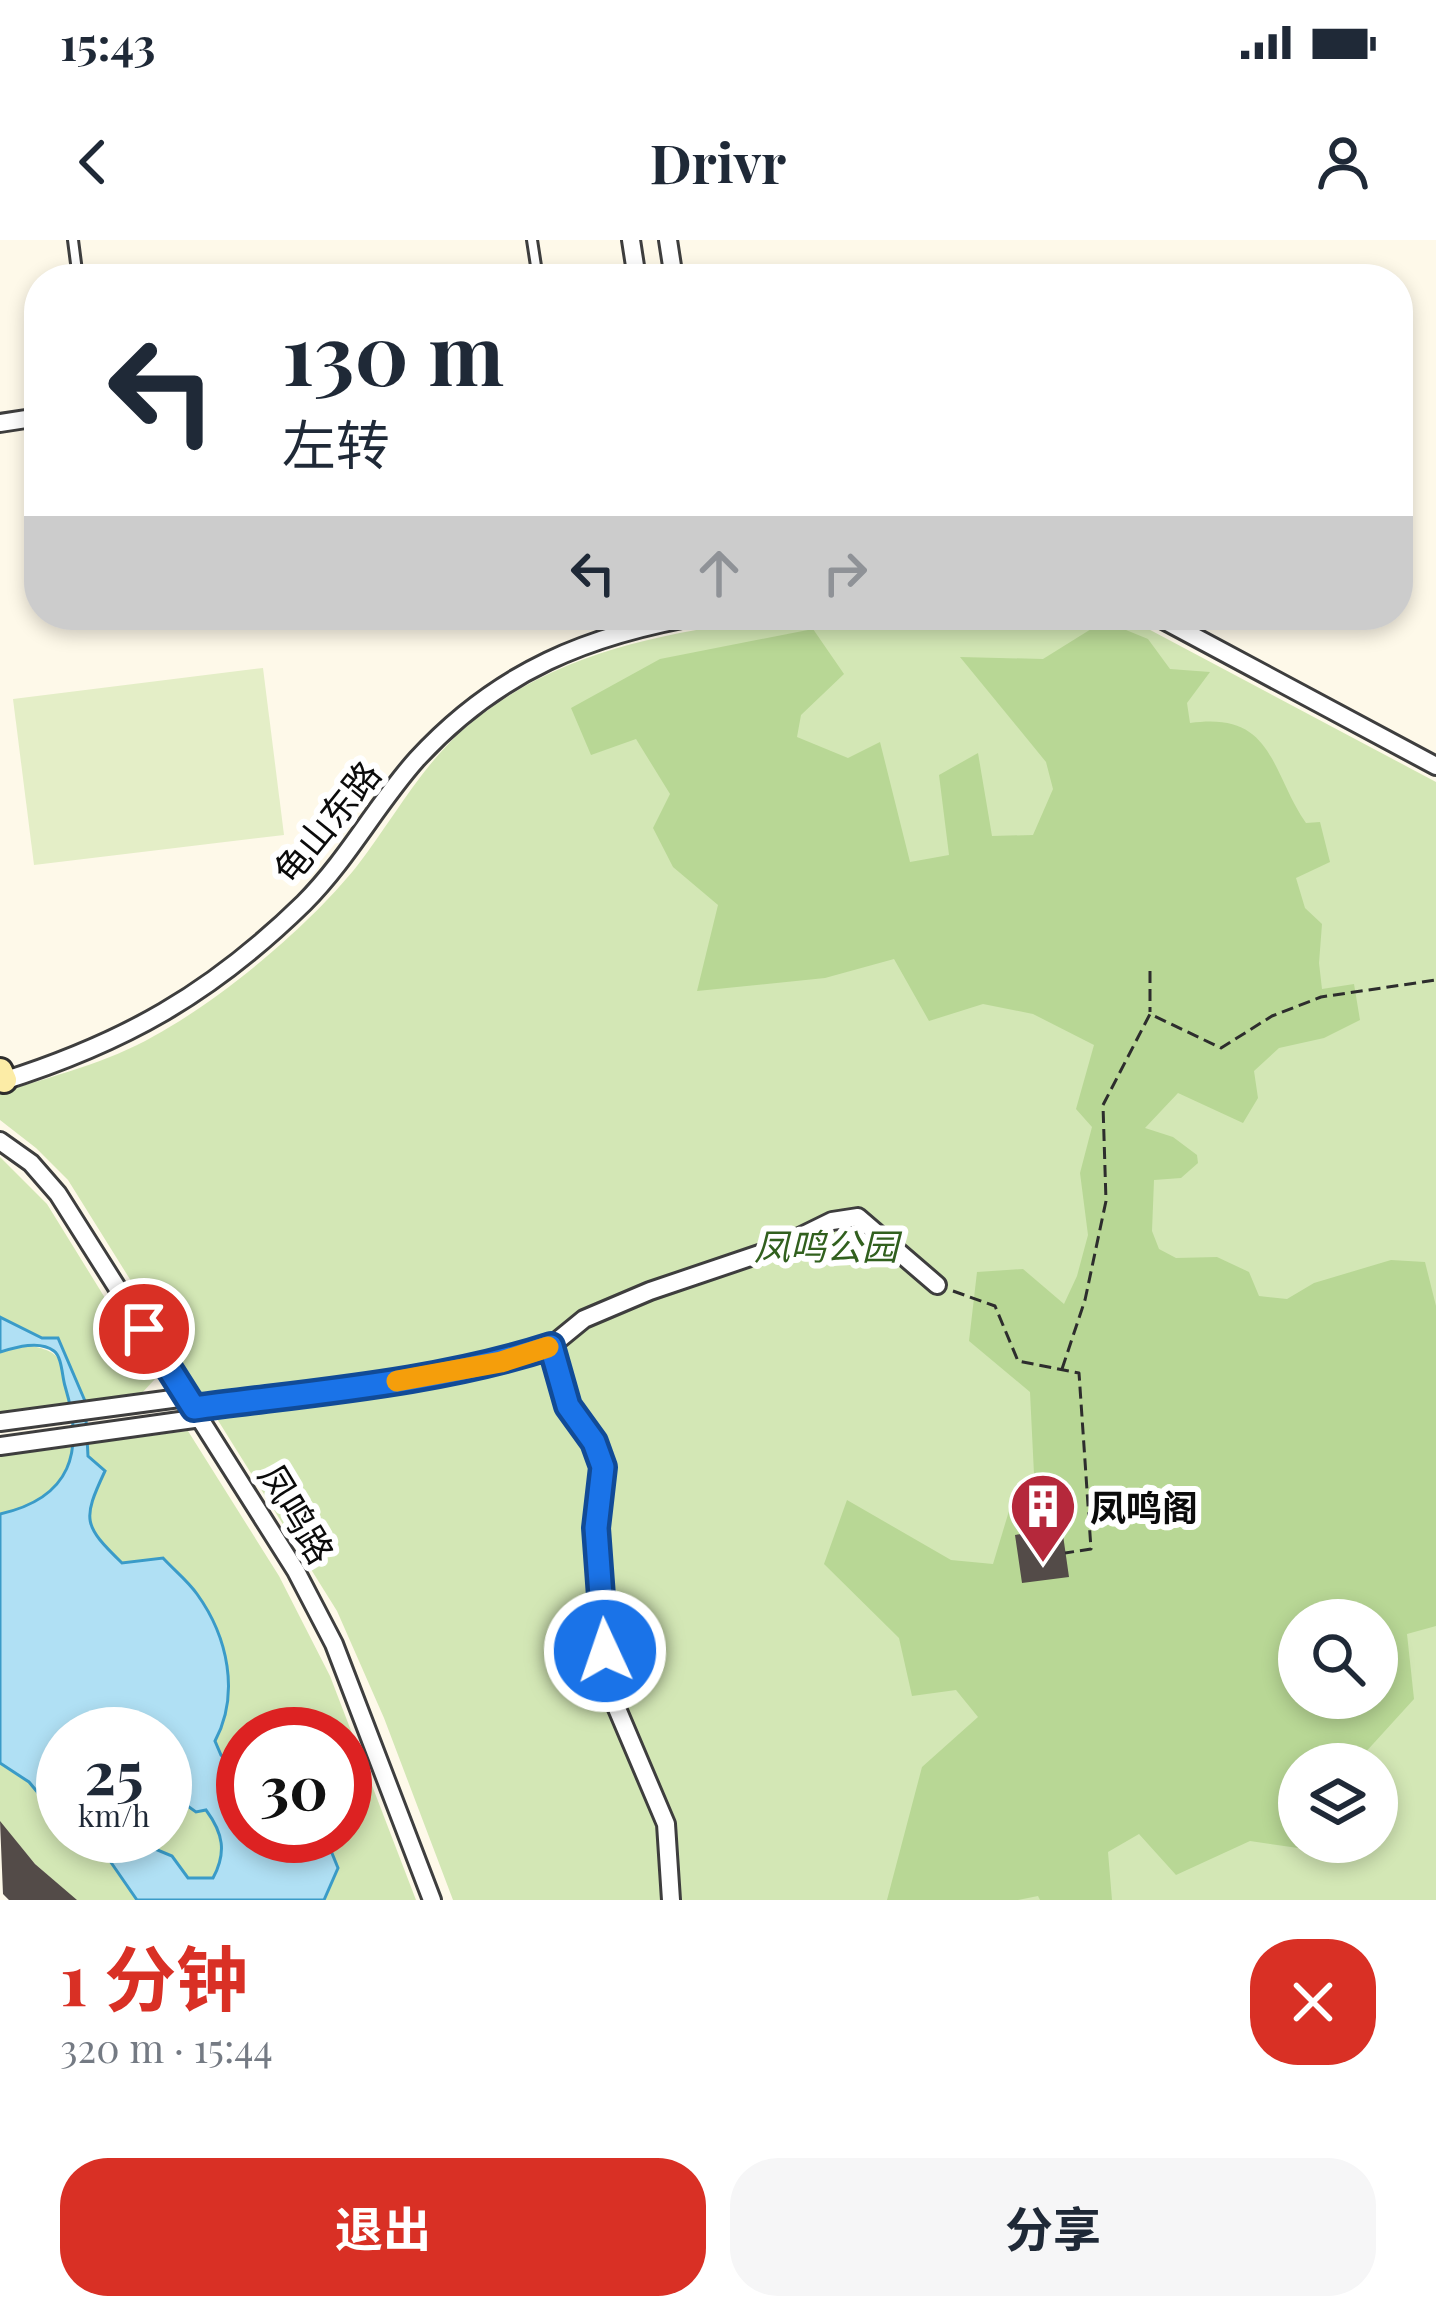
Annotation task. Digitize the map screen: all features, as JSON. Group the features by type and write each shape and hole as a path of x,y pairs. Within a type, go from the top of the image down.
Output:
{"street":[{"name":"龟山东路","path":"1,1078 106,1045 154,1020 228,970 339,866 415,761 466,712 530,668 623,630"},
{"path":"1182,630 1436,766"},
{"name":"凤鸣路","path":"0,1142 31,1162 58,1194 296,1571 334,1644 432,1900"},
{"path":"0,1423 194,1408 416,1379 501,1362 551,1346 584,1319 650,1291 777,1247 832,1221 858,1217 937,1285"},
{"path":"551,1346 568,1406 594,1442 603,1467 596,1528 607,1685 666,1824 671,1900"},
{"path":"0,1446 194,1408"}],"path":[{"path":"1062,1369 1085,1300 1106,1201 1103,1105 1150,1014 1150,971"},
{"path":"1150,1014 1221,1048 1272,1016 1321,997 1436,980"},
{"path":"937,1285 995,1306 1018,1361 1079,1373 1091,1549 1065,1553"}],"green space":[{"name":"凤鸣公园","path":"701,630 1150,630 1436,782 1436,1900 453,1900 384,1718 337,1611 68,1180 0,1120 0,1093 136,1046 208,1002 315,913 357,866 438,755 471,723 544,676 621,647"},
{"path":"814,630 844,674 801,715 797,737 848,758 880,742 910,862 949,855 939,775 978,753 992,836 1033,835 1053,789 1046,762 960,657 1043,659 1090,630 1126,630 1148,639 1170,669 1210,672 1187,703 1190,723 1238,726 1254,736 1276,765 1306,823 1320,822 1330,862 1296,878 1305,908 1322,924 1322,989 1354,984 1360,1020 1324,1038 1279,1048 1254,1071 1258,1098 1243,1123 1178,1093 1145,1128 1173,1137 1197,1155 1198,1163 1181,1178 1154,1180 1152,1231 1159,1249 1176,1258 1217,1257 1249,1272 1259,1296 1287,1299 1314,1283 1391,1260 1425,1262 1436,1306 1436,1626 1407,1634 1414,1699 1398,1717 1398,1599 1278,1599 1278,1719 1396,1719 1374,1743 1278,1743 1278,1845 1250,1841 1176,1875 1139,1834 1108,1852 1112,1900 1040,1900 1038,1896 887,1900 922,1767 978,1717 956,1690 912,1696 899,1638 824,1564 847,1500 951,1560 993,1564 1012,1501 1035,1495 1030,1392 969,1341 977,1272 1023,1269 1064,1304 1088,1235 1080,1173 1092,1127 1076,1109 1094,1045 1033,1014 983,1004 929,1021 894,959 825,978 697,991 718,905 673,867 653,828 670,794 636,739 591,755 571,708 660,659"},
{"path":"263,668 284,835 34,865 13,699"},
{"path":"0,1157 47,1204 155,1379 141,1394 85,1401 58,1338 42,1338 0,1317"},
{"path":"24,1345 49,1351 60,1361 70,1403 0,1412 0,1352"},
{"path":"188,1431 279,1576 342,1707 227,1707 227,1666 197,1594 121,1563 92,1534 87,1516 94,1495 88,1444"},
{"path":"72,1447 65,1473 49,1492 0,1514 0,1456"},
{"path":"0,1763 36,1790 36,1863 111,1863 137,1900 76,1900 35,1864 0,1822"},
{"path":"372,1785 416,1900 324,1900 336,1863 372,1863"},
{"path":"206,1809 216,1828 217,1868 213,1878 188,1878 177,1863 192,1863 192,1810"}],"water":[{"path":"0,1317 42,1338 58,1338 85,1401 88,1456 105,1471 92,1501 93,1530 122,1563 163,1558 193,1589 216,1628 228,1685 226,1707 216,1707 216,1827 206,1810 192,1809 192,1707 36,1707 36,1790 0,1763 0,1514 43,1497 57,1484 67,1469 73,1432 57,1354 35,1345 0,1352"},
{"path":"111,1863 177,1863 188,1878 213,1878 219,1863 336,1863 338,1868 324,1900 137,1900"}],"building":[{"name":"凤鸣阁","path":"1062,1528 1069,1577 1022,1583 1015,1535"},
{"path":"0,1821 35,1864 77,1900 9,1900 3,1894"}],"slow traffic":[{"path":"397,1381 501,1362 548,1347"}],"place":[{"name":"凤鸣阁","path":"1043,1565"}],"route":[{"path":"144,1329 194,1408 416,1379 501,1362 551,1346 568,1406 594,1442 603,1467 596,1550 605,1651"}]}
